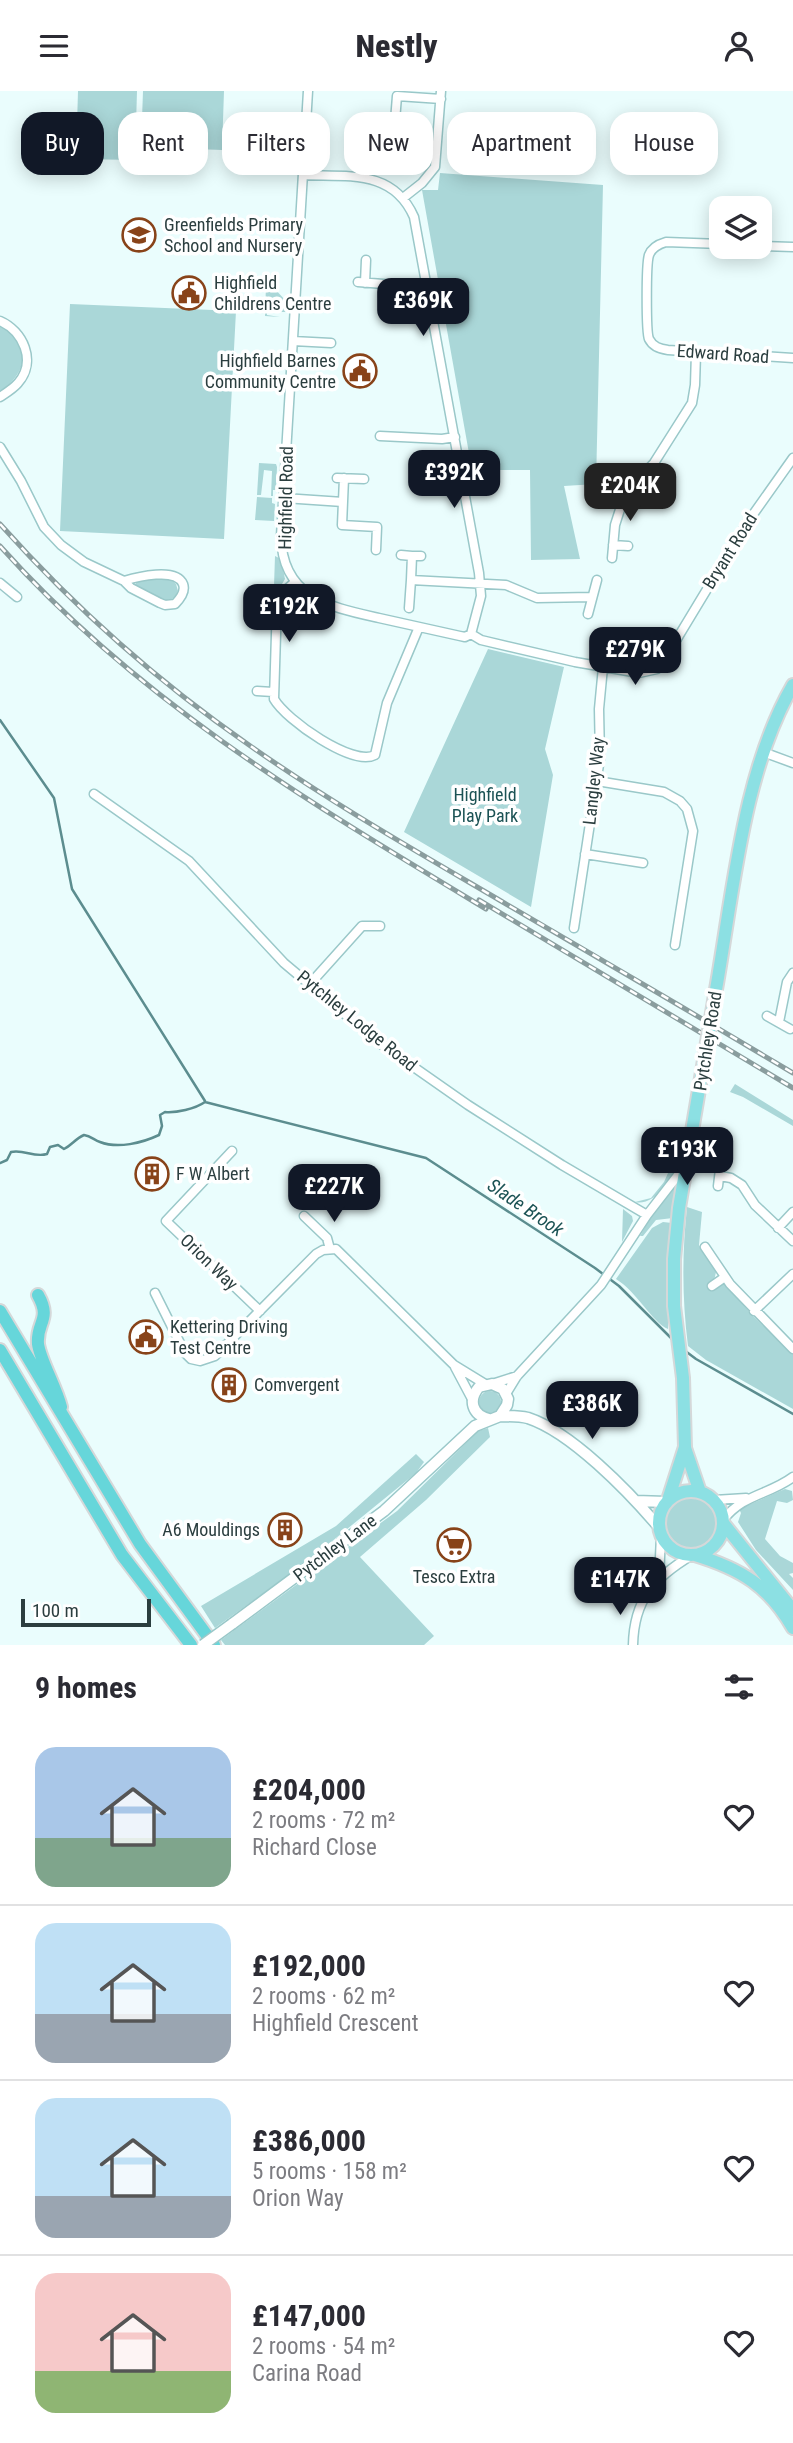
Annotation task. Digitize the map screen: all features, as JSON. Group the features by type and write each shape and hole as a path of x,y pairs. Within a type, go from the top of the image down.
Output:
{"highway":[{"path":"38,1295 45,1315 38,1336 38,1346 57,1389 64,1420"},
{"path":"0,1311 140,1544 214,1645"},
{"path":"0,1350 122,1555 191,1645"}],"main road":[{"name":"Pytchley Road","path":"700,1492 685,1447 674,1259 679,1208 742,840 763,752 776,717 793,685"},
{"name":"Pytchley Road","path":"667,1501 685,1447"},
{"path":"683,1492 700,1492 714,1500 720,1509 723,1522 721,1535 715,1545 706,1552 684,1555 670,1548 659,1531 661,1509 667,1501 683,1492"},
{"path":"723,1522 793,1609"},
{"path":"694,1555 734,1568 759,1586 774,1601 793,1628"}],"street":[{"name":"Highfield Road","path":"307,112 308,91"},
{"path":"396,112 397,93 441,95 435,167 422,183 404,198"},
{"name":"Highfield Road","path":"295,582 286,565 282,545 303,175"},
{"path":"303,175 373,179 387,185 404,198 414,217 481,596 471,634 466,637 331,607 317,601 295,582 277,602 273,692 279,707 310,734 323,741 352,753 373,757 387,703 419,627"},
{"name":"Edward Road","path":"709,244 666,242 652,249 648,262 649,339 654,345 668,350 793,358"},
{"path":"772,246 793,247"},
{"path":"366,260 361,283 409,286 427,284"},
{"path":"0,321 18,332 27,362 18,384 0,397"},
{"path":"293,341 331,344"},
{"path":"611,558 617,513 629,489 654,463 692,403 696,353"},
{"path":"380,436 442,439 455,437"},
{"path":"0,447 51,535 84,562 165,605 175,604 182,597 182,584 179,579 168,575 124,581"},
{"name":"Bryant Road","path":"603,667 649,673 663,663 747,523 793,458"},
{"path":"364,479 341,478 341,525 377,527 376,550"},
{"path":"284,498 343,502"},
{"path":"613,545 628,546"},
{"path":"401,555 417,556 411,580 410,608"},
{"path":"411,580 506,585 537,598 592,597"},
{"path":"588,614 597,580"},
{"path":"0,583 17,597"},
{"path":"471,634 481,640 603,667"},
{"name":"Langley Way","path":"574,928 601,747 598,709 603,667"},
{"path":"257,691 273,692"},
{"path":"763,752 793,763"},
{"path":"597,781 664,792 680,801 687,809 693,831 675,945"},
{"name":"Pytchley Lodge Road","path":"94,794 189,862 284,963 361,1028 447,1090 558,1162 647,1215"},
{"path":"585,854 643,863"},
{"path":"631,873 632,862"},
{"path":"576,915 587,917"},
{"path":"309,985 362,926 380,926"},
{"path":"665,932 676,934"},
{"path":"779,1022 787,982 793,973"},
{"path":"767,1016 790,1029"},
{"path":"718,1186 723,1144"},
{"name":"Orion Way","path":"232,1151 166,1221 260,1311"},
{"path":"500,1416 505,1411 507,1397 517,1376 601,1285 647,1215 688,1160"},
{"path":"720,1176 731,1178 742,1185 755,1205 793,1241"},
{"path":"778,1228 793,1212"},
{"path":"304,1216 327,1238 330,1248"},
{"path":"705,1247 725,1277 754,1311 793,1349"},
{"path":"155,1293 185,1353 191,1359 200,1361 215,1356 316,1254 330,1248 340,1252 454,1364 488,1384 503,1389 525,1417"},
{"path":"754,1311 793,1274"},
{"path":"712,1286 725,1277"},
{"path":"454,1364 478,1414 489,1419 500,1416 525,1417 550,1428 589,1458 636,1501 659,1531 659,1578"},
{"path":"473,1403 479,1387 517,1376"},
{"name":"Pytchley Lane","path":"459,1440 469,1421 473,1403"},
{"name":"Pytchley Lane","path":"203,1645 384,1511 459,1440 475,1426 489,1419"},
{"path":"714,1500 748,1497 793,1478"},
{"path":"723,1522 731,1510 748,1497"},
{"path":"636,1501 667,1501"},
{"path":"633,1645 633,1624 637,1611 659,1578 694,1555"}],"green space":[{"path":"78,91 137,91 136,112 118,112 118,160 104,159 104,112 77,112"},
{"path":"143,91 224,91 222,150 208,149 208,112 142,112"},
{"path":"440,173 603,185 596,484 564,486 580,559 531,560 530,470 472,470 422,190 438,190"},
{"path":"266,285 272,286 287,302 287,312 280,312 280,302 267,302 267,315 280,317 265,316"},
{"path":"70,304 236,311 224,539 60,531"},
{"path":"0,324 18,340 23,358 16,376 0,392"},
{"path":"259,463 276,464 276,490 273,490 273,496 272,471 264,470 261,495 257,495"},
{"path":"257,497 272,498 272,503 275,504 274,521 255,520"},
{"path":"275,556 281,559 285,579 279,589 274,586"},
{"path":"171,579 176,584 178,591 175,598 164,601 135,586 137,580"},
{"name":"Highfield Play Park","path":"488,649 564,667 545,749 553,775 531,907 404,832"},
{"path":"735,1084 793,1120 793,1126 730,1092"},
{"path":"686,1133 682,1161 670,1182 649,1200 635,1202 651,1198 664,1182"},
{"path":"678,1181 673,1218 656,1220 643,1236 640,1236 656,1208"},
{"path":"687,1207 702,1212 699,1245 716,1272 714,1281 728,1286 751,1314 793,1354 793,1409 706,1360 688,1346 683,1277"},
{"path":"623,1209 632,1216 633,1221 622,1242"},
{"path":"663,1222 672,1223 669,1281 672,1323 668,1323 668,1329 616,1279 652,1228"},
{"path":"490,1391 498,1394 501,1402 498,1410 490,1413 482,1410 479,1402 482,1394"},
{"path":"488,1428 490,1437 426,1500 360,1557 434,1636 424,1645 225,1645 221,1640 397,1511 478,1431"},
{"path":"416,1454 424,1462 416,1473 304,1564 215,1628 201,1606 336,1526"},
{"path":"785,1489 792,1491 793,1500 787,1503 777,1501 765,1539 780,1556 793,1563 793,1573 789,1574 793,1578 793,1590 756,1550 738,1522 741,1513 739,1509"},
{"path":"691,1496 710,1504 718,1523 710,1542 691,1550 672,1542 664,1523 672,1504"}],"waterway":[{"name":"Slade Brook","path":"0,720 54,798 72,889 205,1101"},
{"name":"Slade Brook","path":"0,1163 7,1160 11,1152 47,1154 50,1147 58,1145 64,1149 84,1135 114,1145 145,1140 159,1135 162,1126 160,1115 191,1109 205,1102 426,1158 595,1268 619,1286 674,1341"},
{"name":"Slade Brook","path":"684,1350 793,1414"}],"railway":[{"path":"0,524 57,585 118,642 182,696 249,745 374,826 793,1073"},
{"path":"0,546 53,602 109,653 168,701 291,788 486,909"},
{"path":"479,900 793,1088"}],"place":[{"name":"Greenfields Primary School and Nursery","path":"139,235"},
{"name":"Highfield Childrens Centre","path":"189,293"},
{"name":"Highfield Barnes Community Centre","path":"360,371"},
{"name":"F W Albert","path":"152,1174"},
{"name":"Kettering Driving Test Centre","path":"146,1337"},
{"name":"Comvergent","path":"229,1385"},
{"name":"A6 Mouldings","path":"285,1530"},
{"name":"Tesco Extra","path":"454,1545"}]}
